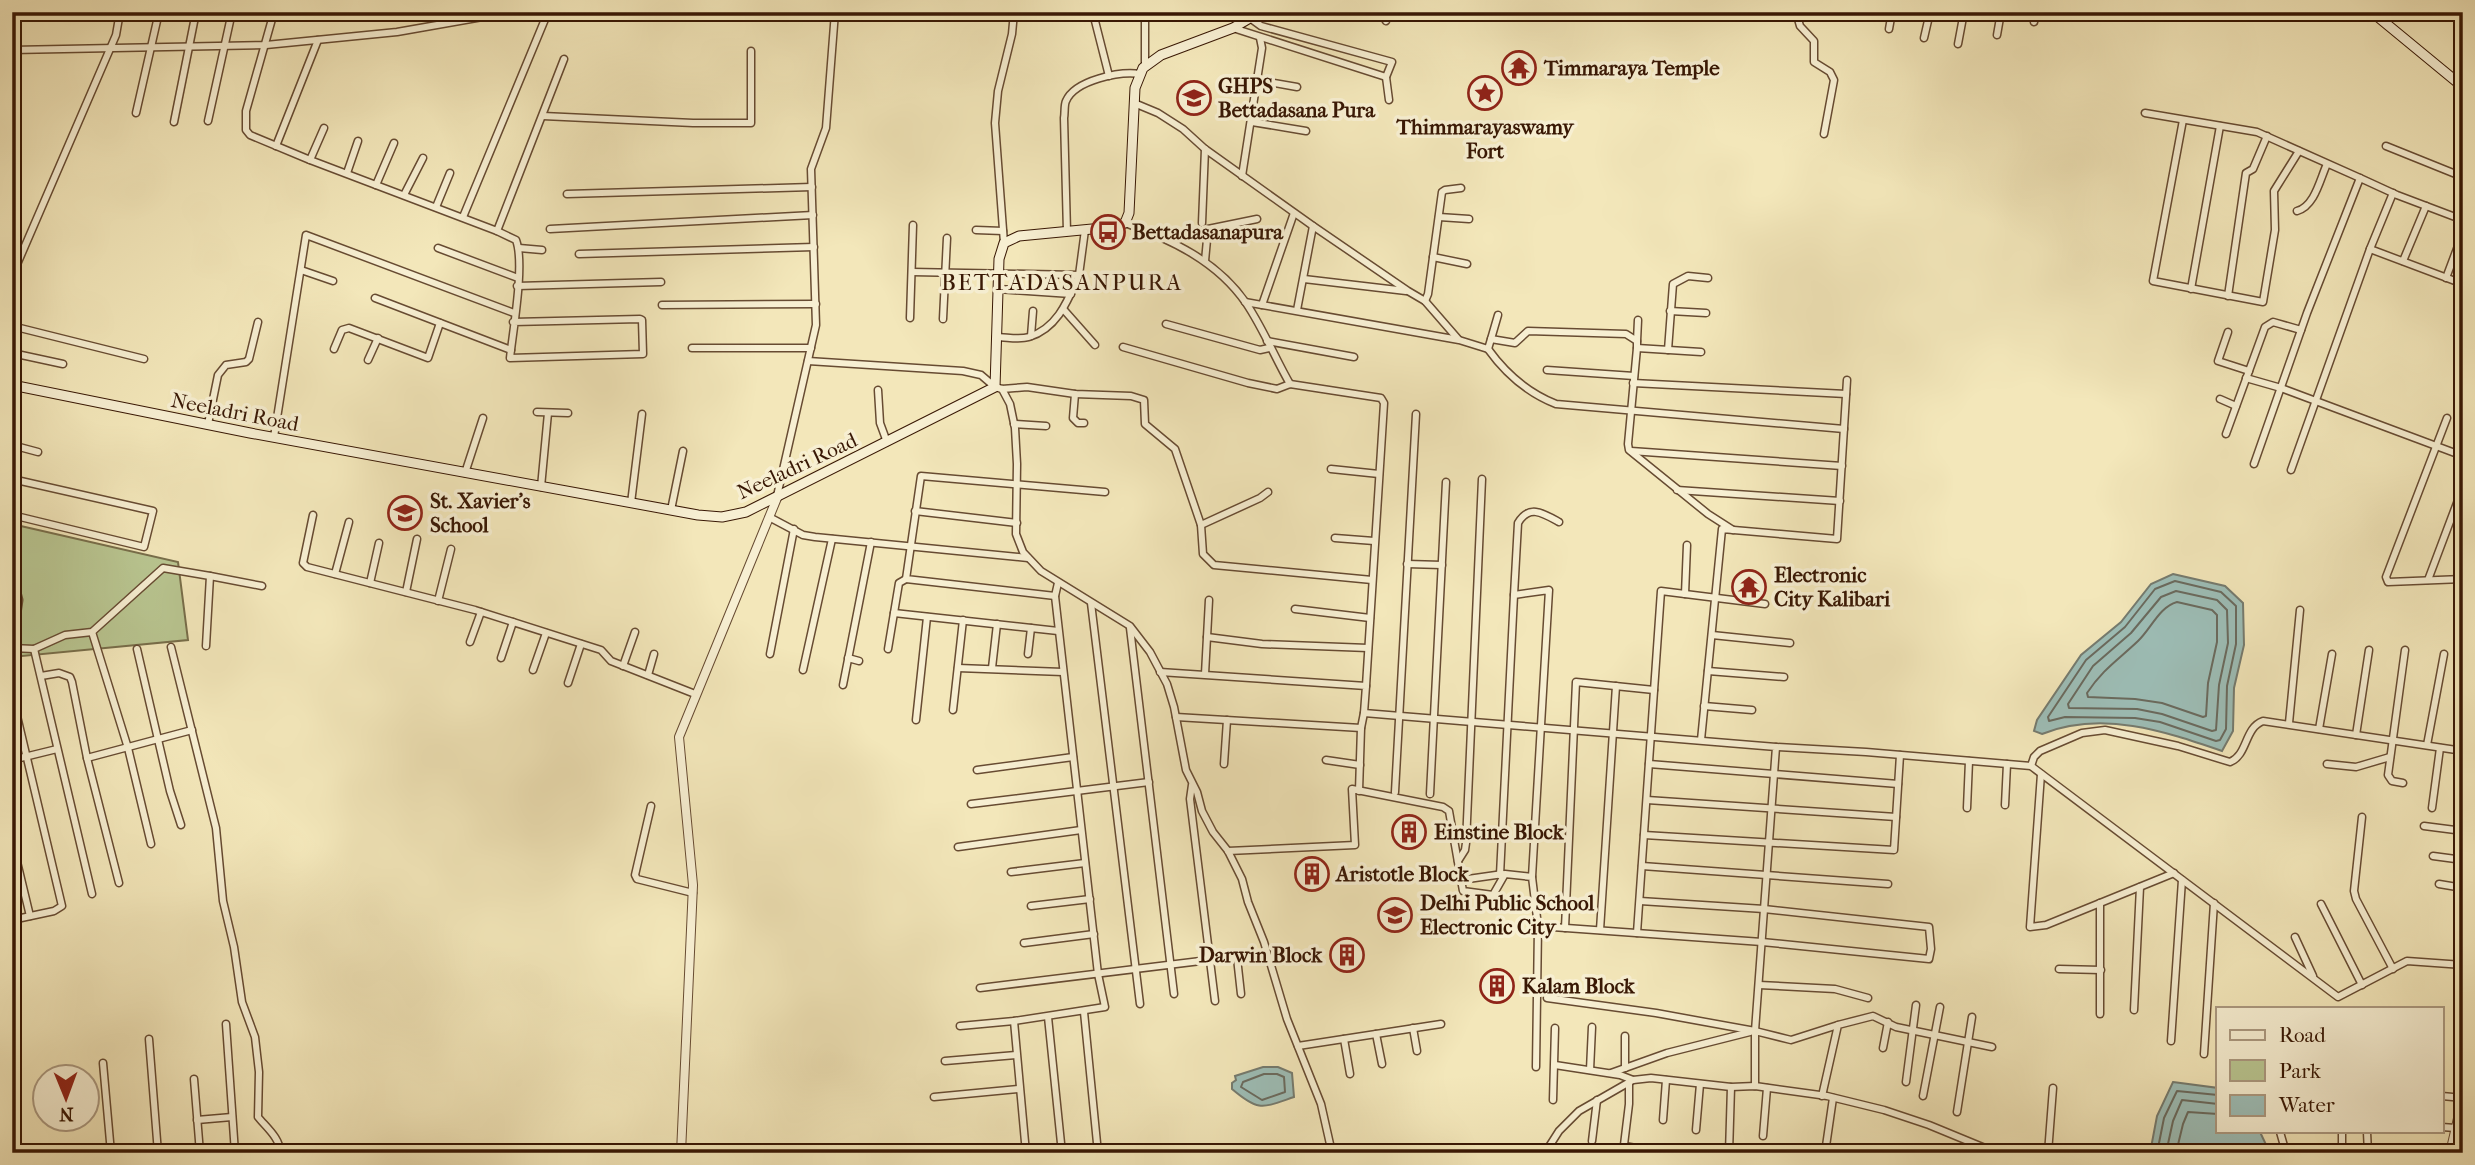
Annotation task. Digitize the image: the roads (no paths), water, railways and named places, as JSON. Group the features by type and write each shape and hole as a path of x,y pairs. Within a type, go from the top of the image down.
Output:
{"main road":[{"path":"999,388 996,337 998,274 1004,243 1020,236 1113,227 1125,223 1129,213 1135,88 1142,70 1161,55 1233,28 1260,12"},
{"path":"2372,12 2463,87"},
{"name":"Neeladri Road","path":"12,385 274,438 722,517 746,512 777,498 999,388"}],"street":[{"path":"12,276 117,35 120,12"},
{"path":"136,113 159,12"},
{"path":"174,121 196,12"},
{"path":"208,121 232,12"},
{"path":"274,12 245,121 250,135 516,240 519,248 517,282 513,321 510,358 643,354 640,319 513,321"},
{"path":"12,50 266,45 408,31 511,12"},
{"path":"463,217 548,12"},
{"path":"681,1153 693,893 679,744 680,730 777,498 816,325 811,169 826,128 835,12"},
{"path":"1004,243 995,123 998,91 1012,34 1014,12"},
{"path":"1067,232 1064,118 1066,100 1074,92 1109,76 1142,70 1145,12"},
{"path":"1381,12 1386,21"},
{"path":"1796,12 1800,26 1814,41 1814,62 1830,72 1834,80 1824,134"},
{"path":"1889,29 1892,12"},
{"path":"1924,38 1930,12"},
{"path":"1958,44 1964,12"},
{"path":"1997,34 2001,12"},
{"path":"2034,22 2036,12"},
{"path":"1094,18 1109,76"},
{"path":"1250,18 1261,26 1392,62 1386,77 1389,100"},
{"path":"1233,28 1386,77"},
{"path":"1242,176 1262,48 1260,38"},
{"path":"276,146 318,40"},
{"path":"543,116 751,123 751,51"},
{"path":"497,231 564,59"},
{"path":"1257,80 1297,87"},
{"path":"1134,103 1158,113 1183,129 1205,149 1294,213 1425,301 1459,340"},
{"path":"2145,114 2257,132 2393,194 2463,220"},
{"path":"2183,120 2153,281 2263,302 2275,230 2274,191 2299,151"},
{"path":"1252,122 1306,131"},
{"path":"2192,289 2220,126"},
{"path":"310,160 324,128"},
{"path":"2228,296 2246,173 2253,169 2267,136"},
{"path":"346,173 358,141"},
{"path":"376,185 394,143"},
{"path":"2386,146 2463,177"},
{"path":"1202,223 1205,149"},
{"path":"404,195 424,158"},
{"path":"2297,211 2303,209 2311,200 2327,164"},
{"path":"436,207 450,173"},
{"path":"2254,464 2301,330 2360,178"},
{"path":"567,194 812,187"},
{"path":"1425,301 1442,192 1461,188"},
{"path":"2291,470 2370,249 2393,194"},
{"path":"2403,261 2426,206"},
{"path":"1262,305 1294,213"},
{"path":"550,229 813,215"},
{"path":"1439,217 1469,219"},
{"path":"1206,261 1208,229 1257,219"},
{"path":"1125,223 1180,245 1206,261 1245,302 1290,384"},
{"path":"910,318 913,225"},
{"path":"1297,310 1313,226"},
{"path":"976,230 1003,231"},
{"path":"996,337 1031,336 1048,327 1064,310 1079,275 1085,230"},
{"path":"274,438 306,235 514,313"},
{"path":"943,319 947,238"},
{"path":"2446,278 2461,238"},
{"path":"579,254 814,247"},
{"path":"438,248 517,282 660,282"},
{"path":"519,248 542,250"},
{"path":"2370,249 2463,284"},
{"path":"1433,257 1467,264"},
{"path":"301,270 333,281"},
{"path":"912,272 1079,275"},
{"path":"1668,351 1673,284 1688,276 1708,278"},
{"path":"1304,279 1408,292"},
{"path":"998,289 1071,294"},
{"path":"375,298 511,350"},
{"path":"1245,302 1459,340 1488,349 1503,370 1539,398 1556,404 1844,429"},
{"path":"662,305 816,304"},
{"path":"1064,310 1095,345"},
{"path":"1031,336 1032,311"},
{"path":"1670,311 1706,313"},
{"path":"1488,349 1498,315"},
{"path":"1638,320 1629,450 1677,490 1733,530"},
{"path":"208,424 218,375 226,365 246,362 249,359 257,322"},
{"path":"334,349 342,330 349,328 428,358 440,323"},
{"path":"2226,434 2264,327 2268,323 2278,323 2301,330"},
{"path":"1166,324 1260,350 1268,344 1354,356"},
{"path":"12,326 144,359"},
{"path":"1491,339 1515,343 1528,331 1626,334 1637,345 1668,351 1701,352"},
{"path":"2228,332 2218,361 2247,375 2463,456"},
{"path":"368,360 378,338"},
{"path":"1124,347 1248,383 1277,389 1290,384 1381,398 1384,403 1359,791"},
{"path":"692,348 811,348"},
{"path":"12,353 63,364"},
{"path":"808,361 963,371 981,375 999,388 1010,404 1014,424 1017,482 1016,534 1023,552 1041,571 1058,583 1130,626 1150,652 1167,684 1186,770 1202,811 1213,832 1228,851 1242,879 1298,1046 1321,1104 1332,1153"},
{"path":"1547,370 1633,380 1846,394"},
{"path":"1701,740 1722,529 1837,539 1847,380"},
{"path":"999,388 1027,387 1075,394 1115,394 1144,400 1145,424 1175,449 1201,525 1203,554 1214,565 1372,579"},
{"path":"878,390 880,423 887,442"},
{"path":"1075,394 1073,418 1078,423 1084,423"},
{"path":"2220,398 2236,406"},
{"path":"537,412 568,413"},
{"path":"541,486 548,412"},
{"path":"631,503 642,414"},
{"path":"1395,792 1416,414"},
{"path":"465,473 483,418"},
{"path":"2447,418 2386,577 2388,582 2463,579"},
{"path":"1014,424 1046,426"},
{"path":"12,445 38,452"},
{"path":"1629,450 1842,466"},
{"path":"671,510 683,451"},
{"path":"1331,469 1379,474"},
{"path":"906,579 921,476 1017,482 1040,487 1105,492"},
{"path":"12,480 153,511 144,547 12,515"},
{"path":"1458,861 1466,843 1482,480"},
{"path":"1430,794 1446,482"},
{"path":"2428,580 2463,487"},
{"path":"1677,490 1840,501"},
{"path":"1201,525 1268,492"},
{"path":"915,511 1017,523"},
{"path":"1228,851 1355,845 1352,789 1443,807 1449,811 1463,891 1493,895 1502,874 1506,723 1518,523 1523,515 1530,511 1542,512 1559,522"},
{"path":"313,515 303,563 307,567 481,612 601,650 611,661 695,694"},
{"path":"769,517 803,535 1028,558"},
{"path":"335,574 349,522"},
{"path":"771,654 794,528"},
{"path":"1335,538 1374,541"},
{"path":"406,592 417,539"},
{"path":"803,670 832,539"},
{"path":"843,685 871,542"},
{"path":"370,583 379,544"},
{"path":"1685,594 1687,545"},
{"path":"438,601 451,549"},
{"path":"1407,564 1442,565"},
{"path":"12,573 19,600 12,648 34,649 65,635 92,632 163,569 262,586"},
{"path":"206,646 210,576"},
{"path":"888,649 899,583 906,579 1055,596"},
{"path":"960,1026 1048,1017 1105,1007 1098,974 1058,631 1055,596 1058,583"},
{"path":"1514,595 1549,590 1532,877 1538,926 1536,1066"},
{"path":"1637,933 1661,591 1765,604"},
{"path":"1205,674 1209,600"},
{"path":"1091,603 1139,1004"},
{"path":"1295,608 1370,618"},
{"path":"2289,723 2300,610"},
{"path":"470,642 481,612"},
{"path":"894,613 1058,631"},
{"path":"916,720 927,617"},
{"path":"953,710 963,620"},
{"path":"501,657 513,622"},
{"path":"992,668 997,624"},
{"path":"1130,626 1174,994"},
{"path":"1028,654 1031,628"},
{"path":"92,632 128,748 151,844"},
{"path":"623,666 635,632"},
{"path":"533,670 546,633"},
{"path":"1712,635 1790,643"},
{"path":"1207,637 1262,644 1368,648"},
{"path":"568,683 581,644"},
{"path":"171,647 217,838 223,901 234,947 242,1002 255,1037 259,1072 258,1116 281,1147 280,1153"},
{"path":"34,649 92,894"},
{"path":"137,649 170,791 181,825"},
{"path":"2356,735 2369,650"},
{"path":"2403,782 2389,779 2405,650"},
{"path":"648,675 654,654"},
{"path":"2319,729 2332,654"},
{"path":"2427,745 2444,654"},
{"path":"848,658 859,661"},
{"path":"958,668 1063,672"},
{"path":"1160,671 1366,685"},
{"path":"1708,671 1784,677"},
{"path":"41,676 59,673 70,677 87,758 119,883"},
{"path":"1565,928 1576,682 1654,690"},
{"path":"1600,930 1616,686"},
{"path":"12,695 61,906 60,909 12,920"},
{"path":"1704,706 1752,710"},
{"path":"1364,713 2031,766 2338,997 2407,961 2463,965"},
{"path":"1176,717 1361,728"},
{"path":"1224,764 1227,720"},
{"path":"2031,766 2040,751 2081,733 2105,730 2178,746 2230,762 2240,755 2251,729 2258,722 2289,723 2461,751 2463,732"},
{"path":"87,758 192,730"},
{"path":"1755,1086 1755,1031 1776,747"},
{"path":"2432,808 2440,748"},
{"path":"12,760 57,749"},
{"path":"1644,835 1894,850 1900,755"},
{"path":"977,770 1073,757"},
{"path":"2327,764 2356,767 2390,757"},
{"path":"1325,760 1360,765"},
{"path":"1967,808 1969,761"},
{"path":"1649,764 1898,784"},
{"path":"2005,805 2007,764"},
{"path":"2041,774 2030,927 2046,925 2174,873"},
{"path":"971,804 1149,782"},
{"path":"1192,783 1190,799 1215,1001"},
{"path":"1647,800 1896,817"},
{"path":"652,806 635,875 637,879 693,893"},
{"path":"2362,817 2354,891 2393,969"},
{"path":"2424,826 2463,831"},
{"path":"958,847 1081,830"},
{"path":"12,841 30,916"},
{"path":"2434,856 2463,860"},
{"path":"1011,872 1085,863"},
{"path":"1642,866 1888,884"},
{"path":"1461,880 1502,874 1532,877"},
{"path":"2171,1041 2182,880"},
{"path":"2439,884 2463,888"},
{"path":"2134,1010 2140,887"},
{"path":"1031,906 1090,899"},
{"path":"1538,926 1762,942 1928,959 1931,949 1929,927 1764,909 1640,901"},
{"path":"2100,903 2100,1014"},
{"path":"2204,1055 2214,903"},
{"path":"2321,904 2362,985"},
{"path":"1024,943 1094,934"},
{"path":"2295,937 2313,978"},
{"path":"981,988 1266,953"},
{"path":"1237,958 1241,994"},
{"path":"2059,969 2101,970"},
{"path":"1759,985 1835,989 1868,998"},
{"path":"1547,998 1656,1013 1791,1040 1873,1016 1896,1027 1992,1047"},
{"path":"1906,1082 1916,1005"},
{"path":"1923,1096 1940,1007"},
{"path":"1084,1012 1098,1153"},
{"path":"1048,1017 1062,1153"},
{"path":"1958,1112 1972,1017"},
{"path":"1014,1021 1026,1153"},
{"path":"1883,1048 1888,1022"},
{"path":"226,1024 235,1153"},
{"path":"1298,1046 1441,1024"},
{"path":"1822,1096 1838,1025"},
{"path":"1590,1070 1592,1027"},
{"path":"1413,1028 1417,1051"},
{"path":"1553,1100 1555,1028"},
{"path":"1611,1073 1667,1053 1755,1031"},
{"path":"1376,1034 1382,1064"},
{"path":"1625,1036 1625,1068"},
{"path":"149,1039 158,1153"},
{"path":"1344,1039 1350,1074"},
{"path":"945,1061 1016,1055"},
{"path":"75,1153 111,1150 103,1063"},
{"path":"1555,1065 1611,1073 1631,1081"},
{"path":"1545,1153 1559,1131 1579,1111 1631,1081 1651,1078 1731,1087 1755,1086 1833,1098 1884,1110 1929,1125 1997,1153"},
{"path":"194,1079 200,1153"},
{"path":"1663,1120 1666,1080"},
{"path":"1631,1081 1624,1150 1666,1153"},
{"path":"1696,1130 1700,1084"},
{"path":"1729,1153 1731,1087"},
{"path":"1763,1136 1767,1088"},
{"path":"2048,1153 2053,1088"},
{"path":"934,1097 1019,1089"},
{"path":"2444,1096 2463,1097 2450,1153"},
{"path":"1825,1153 1833,1098"},
{"path":"1592,1141 1597,1100"},
{"path":"197,1120 232,1116"},
{"path":"2444,1128 2455,1128"},
{"path":"2281,1134 2286,1153"},
{"path":"2342,1134 2342,1153"},
{"path":"2367,1134 2368,1152 2443,1153"}],"water":[{"path":"2173,574 2225,586 2243,603 2244,645 2234,688 2233,731 2222,751 2133,726 2087,724 2042,734 2034,731 2037,720 2081,655 2121,622 2151,584"},
{"path":"1263,1067 1278,1067 1292,1073 1294,1097 1261,1106 1255,1105 1232,1089 1235,1076"},
{"path":"2173,1082 2216,1088 2216,1134 2261,1134 2270,1153 2150,1153 2157,1116"}],"place":[{"name":"Timmaraya Temple","path":"1519,68"},
{"name":"Thimmarayaswamy Fort","path":"1485,93"},
{"name":"GHPS Bettadasana Pura","path":"1194,98"},
{"name":"Bettadasanapura","path":"1108,232"},
{"name":"St. Xavier's School","path":"405,513"},
{"name":"Electronic City Kalibari","path":"1749,587"},
{"name":"Einstine Block","path":"1409,832"},
{"name":"Aristotle Block","path":"1312,874"},
{"name":"Delhi Public School Electronic City","path":"1395,915"},
{"name":"Darwin Block","path":"1347,955"},
{"name":"Kalam Block","path":"1497,986"}],"district":[{"name":"BETTADASANPURA","path":"1062,282"}]}
